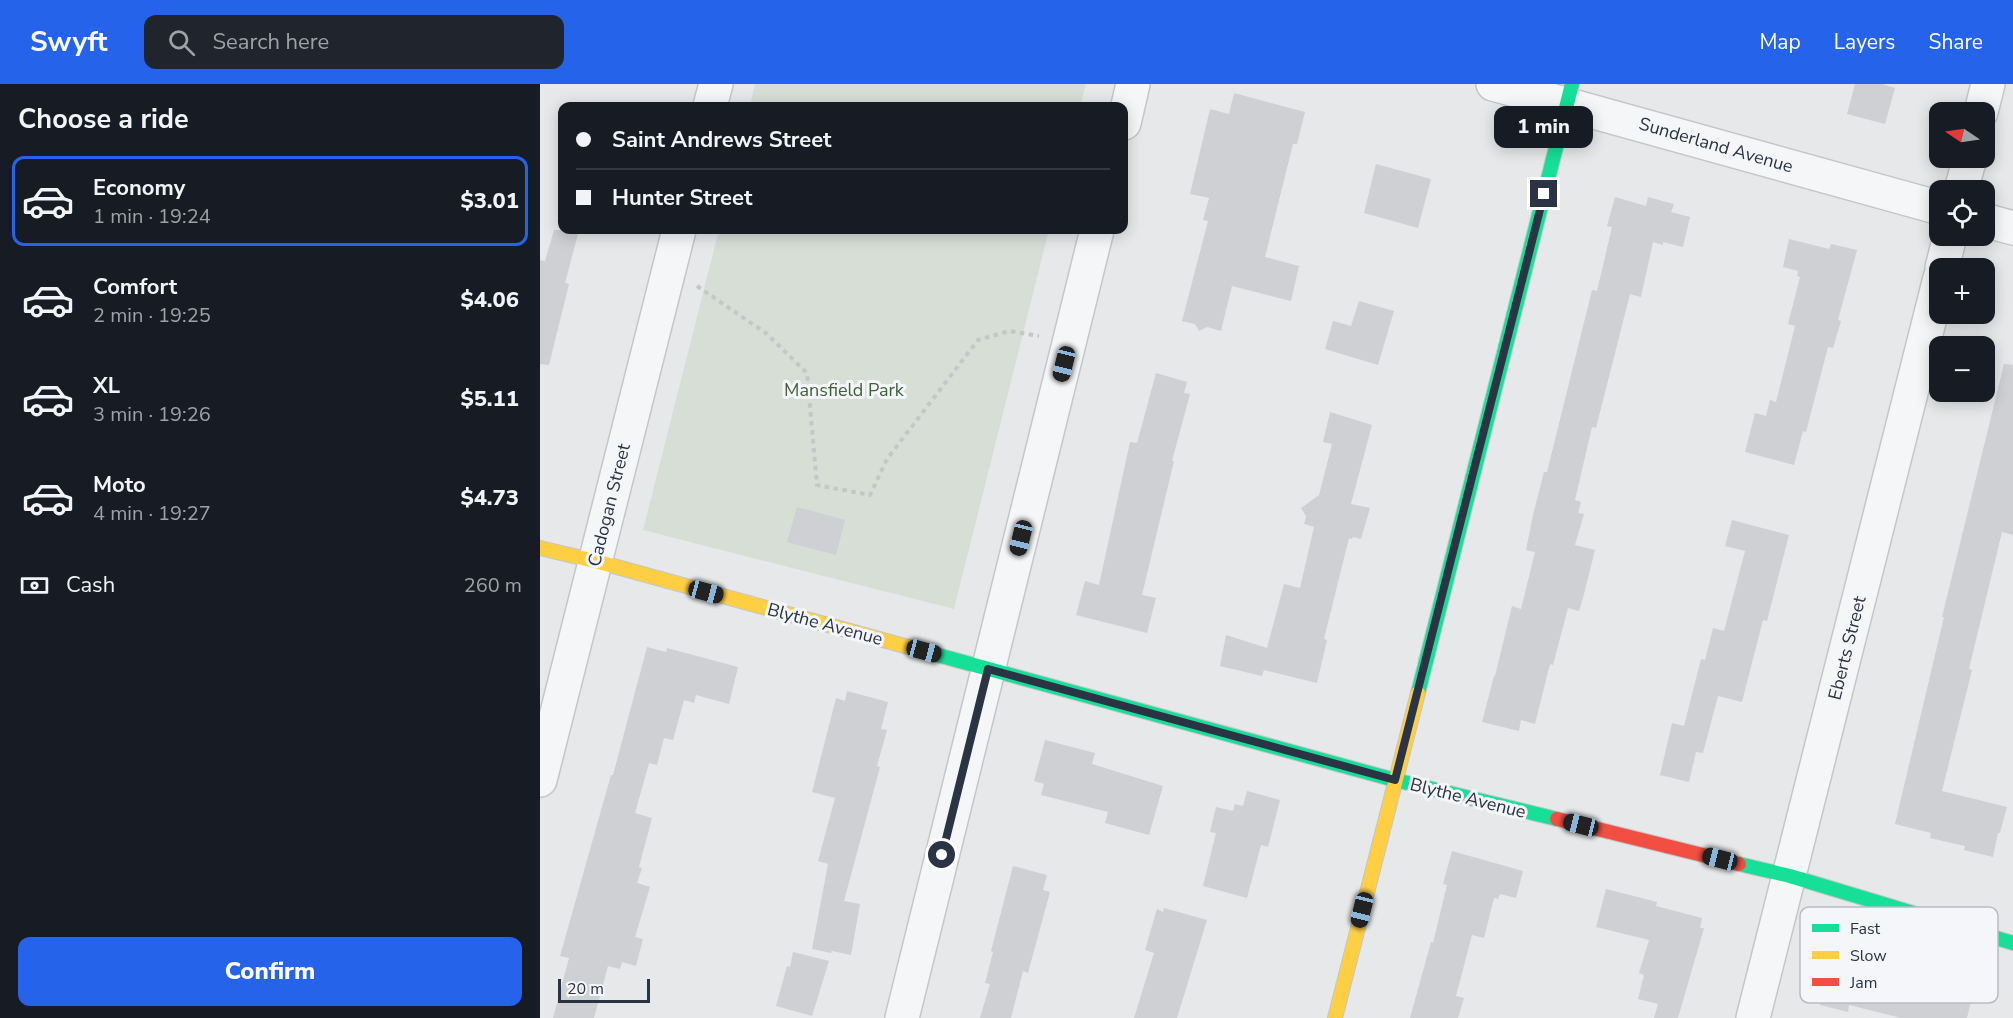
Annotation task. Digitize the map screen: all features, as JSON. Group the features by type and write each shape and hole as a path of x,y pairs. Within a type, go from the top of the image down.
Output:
{"street":[{"path":"711,102 716,84"},
{"path":"1128,106 1133,84"},
{"name":"Sunderland Avenue","path":"1492,84 1570,94 1929,205"},
{"path":"1984,102 1988,84"},
{"path":"1335,1018 1570,94"},
{"path":"1995,223 2013,228"},
{"name":"Cadogan Street","path":"540,780 678,234"},
{"path":"902,1018 1096,234"},
{"name":"Eberts Street","path":"1754,1018 1929,322"},
{"name":"Blythe Avenue","path":"540,548 595,561 1395,780 1790,876 1893,907"},
{"name":"Blythe Avenue","path":"1998,938 2013,943"}],"path":[{"path":"667,275 694,285 767,334 807,373 818,485 870,495 887,459 978,340 1009,331 1070,342"}],"green space":[{"path":"755,84 1086,84 1081,102 751,102"},
{"name":"Mansfield Park","path":"718,234 1048,234 954,609 643,530"}],"building":[{"path":"1855,84 1882,84 1895,88 1885,124 1847,114"},
{"path":"1234,93 1305,112 1297,144 1293,144 1265,257 1299,266 1291,301 1232,286 1221,331 1207,327 1199,331 1195,324 1182,321 1208,221 1203,220 1209,198 1190,194 1210,109 1229,114"},
{"path":"1376,164 1431,179 1418,228 1364,213"},
{"path":"1615,197 1646,206 1648,197 1674,204 1671,212 1690,217 1683,247 1653,242 1641,297 1630,294 1596,428 1592,427 1575,500 1581,502 1578,513 1584,514 1575,545 1595,550 1583,598 1579,611 1568,608 1553,665 1550,664 1535,724 1521,720 1519,731 1482,722 1512,606 1521,609 1535,552 1526,550 1533,515 1544,472 1547,472 1592,290 1597,291 1612,227 1607,226"},
{"path":"554,230 558,230 558,234 578,234 565,283 569,284 549,365 540,364 540,260 545,261"},
{"path":"1789,239 1829,249 1831,244 1857,250 1838,320 1841,321 1833,348 1828,347 1806,432 1803,431 1794,465 1745,452 1755,413 1766,416 1770,400 1776,402 1795,326 1788,324 1800,277 1797,276 1798,271 1783,267"},
{"path":"1359,301 1394,311 1378,365 1325,349 1333,321 1351,326"},
{"path":"2004,364 2013,365 2013,535 2002,532 1969,669 1972,670 1942,791 2007,807 1993,857 1964,850 1965,846 1930,838 1931,833 1895,824 1944,617 1942,617"},
{"path":"1156,373 1187,382 1184,393 1190,394 1172,461 1174,461 1142,595 1156,598 1147,633 1076,615 1085,581 1099,585 1130,442 1137,443"},
{"path":"1330,412 1372,425 1351,504 1370,508 1361,539 1349,538 1324,639 1327,640 1317,683 1264,670 1262,676 1220,666 1226,635 1267,648 1284,584 1300,588 1314,527 1304,524 1306,516 1301,508 1319,495 1332,444 1323,442"},
{"path":"797,507 845,520 836,555 787,542"},
{"path":"1732,520 1789,535 1767,621 1763,620 1742,702 1718,696 1703,753 1696,752 1689,782 1660,775 1672,723 1684,726 1701,659 1705,660 1713,628 1724,631 1745,551 1725,546"},
{"path":"647,647 666,652 667,648 738,667 729,704 696,695 694,703 684,700 673,740 664,738 657,765 649,763 635,813 652,818 637,883 650,887 635,937 643,939 636,966 622,962 620,969 608,966 594,1018 553,1018 569,958 560,956 611,775 613,775"},
{"path":"847,691 888,702 881,729 887,730 877,766 880,767 844,901 860,904 851,955 812,949 828,864 818,861 835,798 812,792 836,698 845,701"},
{"path":"1045,740 1095,753 1092,764 1163,786 1149,835 1105,823 1108,812 1041,795 1044,784 1034,781"},
{"path":"1247,791 1280,800 1268,847 1261,845 1247,898 1203,886 1216,833 1210,832 1216,807 1233,811 1235,804 1243,806"},
{"path":"1452,851 1523,871 1516,898 1500,894 1498,899 1494,898 1484,938 1472,935 1456,996 1464,998 1458,1018 1410,1018 1431,942 1433,943 1447,885 1443,884"},
{"path":"1013,866 1047,875 1043,890 1050,892 1028,973 1023,971 1011,1018 980,1018 990,984 985,983 993,952 991,951"},
{"path":"1606,889 1657,902 1656,906 1702,918 1700,928 1704,928 1678,1018 1654,1018 1658,1004 1638,999 1644,975 1639,973 1649,940 1596,927"},
{"path":"1164,908 1207,920 1177,1018 1134,1018 1154,953 1145,950 1157,909 1163,912"},
{"path":"793,952 829,961 812,1016 776,1006"},
{"path":"1820,1003 1971,1003 1967,1018 1901,1018 1849,1005 1848,1012 1820,1005"}],"traffic: fast":[{"path":"1418,693 1572,84"},
{"path":"912,648 1395,780 1557,819"},
{"path":"1739,864 1790,876 1893,907"},
{"path":"1998,938 2013,943"}],"traffic: slow":[{"path":"540,548 912,648"},
{"path":"1335,1018 1418,693"}],"traffic: jam":[{"path":"1557,819 1739,864"}],"route":[{"path":"942,855 988,669 1395,780 1544,194"}]}
